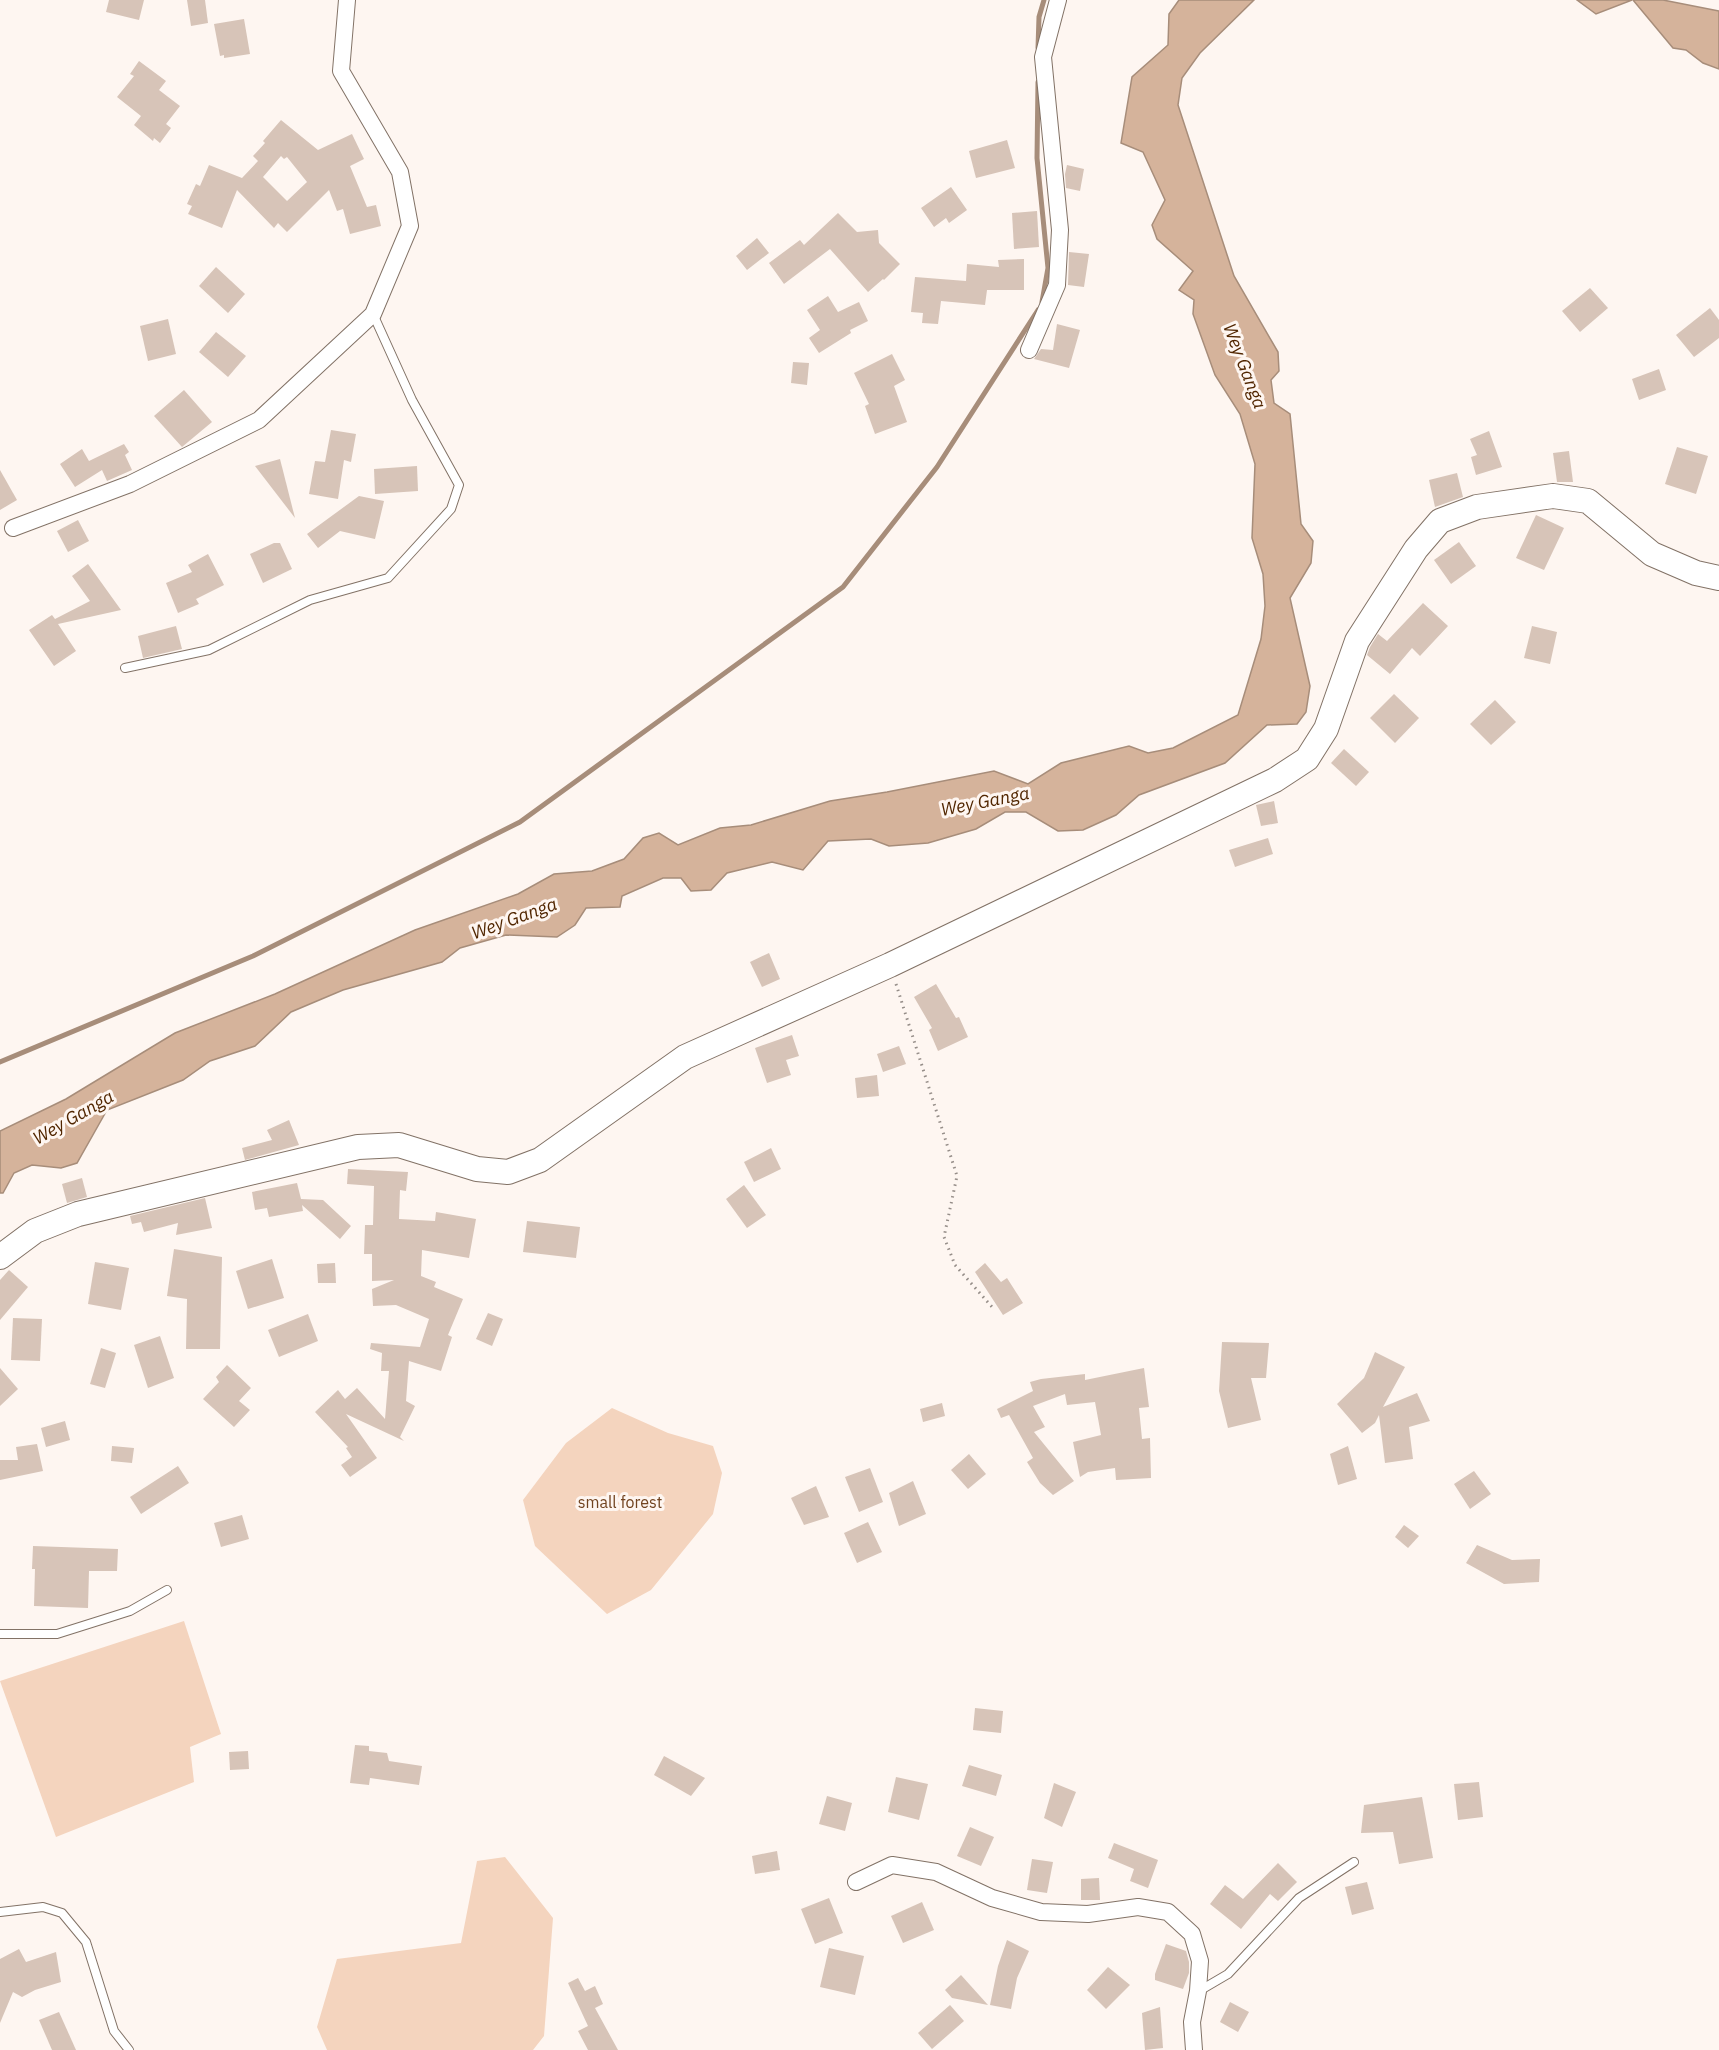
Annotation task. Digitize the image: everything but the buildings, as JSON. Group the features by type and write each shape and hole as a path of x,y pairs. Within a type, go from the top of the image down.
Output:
{"street":[{"path":"13,528 130,484 259,420 373,315 410,226 400,172 342,70 347,0"},
{"path":"1029,350 1058,285 1060,230 1043,57 1058,0"},
{"path":"0,1257 34,1231 78,1214 358,1147 399,1145 477,1169 508,1172 540,1160 685,1057 890,965 1275,780 1307,759 1326,729 1357,641 1416,549 1440,520 1477,507 1553,496 1588,501 1652,554 1695,573 1719,578"},
{"path":"856,1882 892,1865 936,1872 992,1898 1041,1912 1088,1914 1138,1907 1168,1912 1192,1934 1200,1961 1198,1991 1192,2022 1194,2050"}],"lane":[{"path":"125,668 209,650 310,600 388,578 451,509 459,485 412,400 373,315"},
{"path":"0,1634 57,1634 130,1611 167,1590"},
{"path":"1198,1991 1228,1974 1299,1898 1354,1862"},
{"path":"0,1912 43,1907 62,1913 86,1942 114,2031 129,2050"}],"path":[{"path":"890,965 957,1176 944,1237 955,1265 993,1308"}],"green space":[{"name":"small forest","path":"612,1408 668,1433 713,1446 722,1473 713,1514 651,1590 607,1614 535,1546 523,1500 566,1443"},
{"path":"184,1621 221,1734 190,1747 194,1782 56,1837 0,1681"},
{"path":"505,1857 553,1918 544,2036 533,2050 327,2050 317,2027 337,1959 461,1943 477,1861"}],"water":[{"name":"Wey Ganga","path":"1179,0 1254,0 1200,53 1182,78 1178,105 1234,276 1278,352 1279,371 1271,380 1274,403 1290,414 1301,524 1313,541 1311,563 1290,598 1310,686 1306,712 1297,724 1267,725 1225,763 1139,795 1116,815 1083,830 1058,831 1026,812 1005,812 976,829 928,843 889,846 871,839 828,841 803,870 772,862 727,873 711,890 691,891 681,878 663,878 622,896 620,907 586,908 575,925 557,937 506,935 460,948 442,962 343,990 291,1012 255,1046 210,1061 183,1080 107,1110 77,1163 61,1168 32,1165 14,1173 3,1193 0,1193 0,1131 66,1099 175,1033 275,994 415,930 518,894 554,874 592,871 624,859 643,838 659,833 678,845 720,828 751,825 830,801 994,771 1028,784 1061,763 1129,746 1148,753 1173,748 1238,715 1261,639 1265,606 1263,574 1252,538 1255,464 1240,414 1215,375 1193,314 1194,300 1179,290 1193,271 1157,239 1152,225 1165,200 1143,152 1121,143 1132,77 1168,45 1169,14"},
{"path":"1577,0 1632,0 1596,14"},
{"path":"1633,0 1663,0 1719,11 1719,69 1703,63 1686,50 1673,48"}],"waterway":[{"path":"1038,48 1039,17 1044,0"},
{"path":"1038,82 1037,158 1048,268 1042,302"},
{"path":"0,1062 253,956 520,822 843,587 937,467 1038,310"}]}
